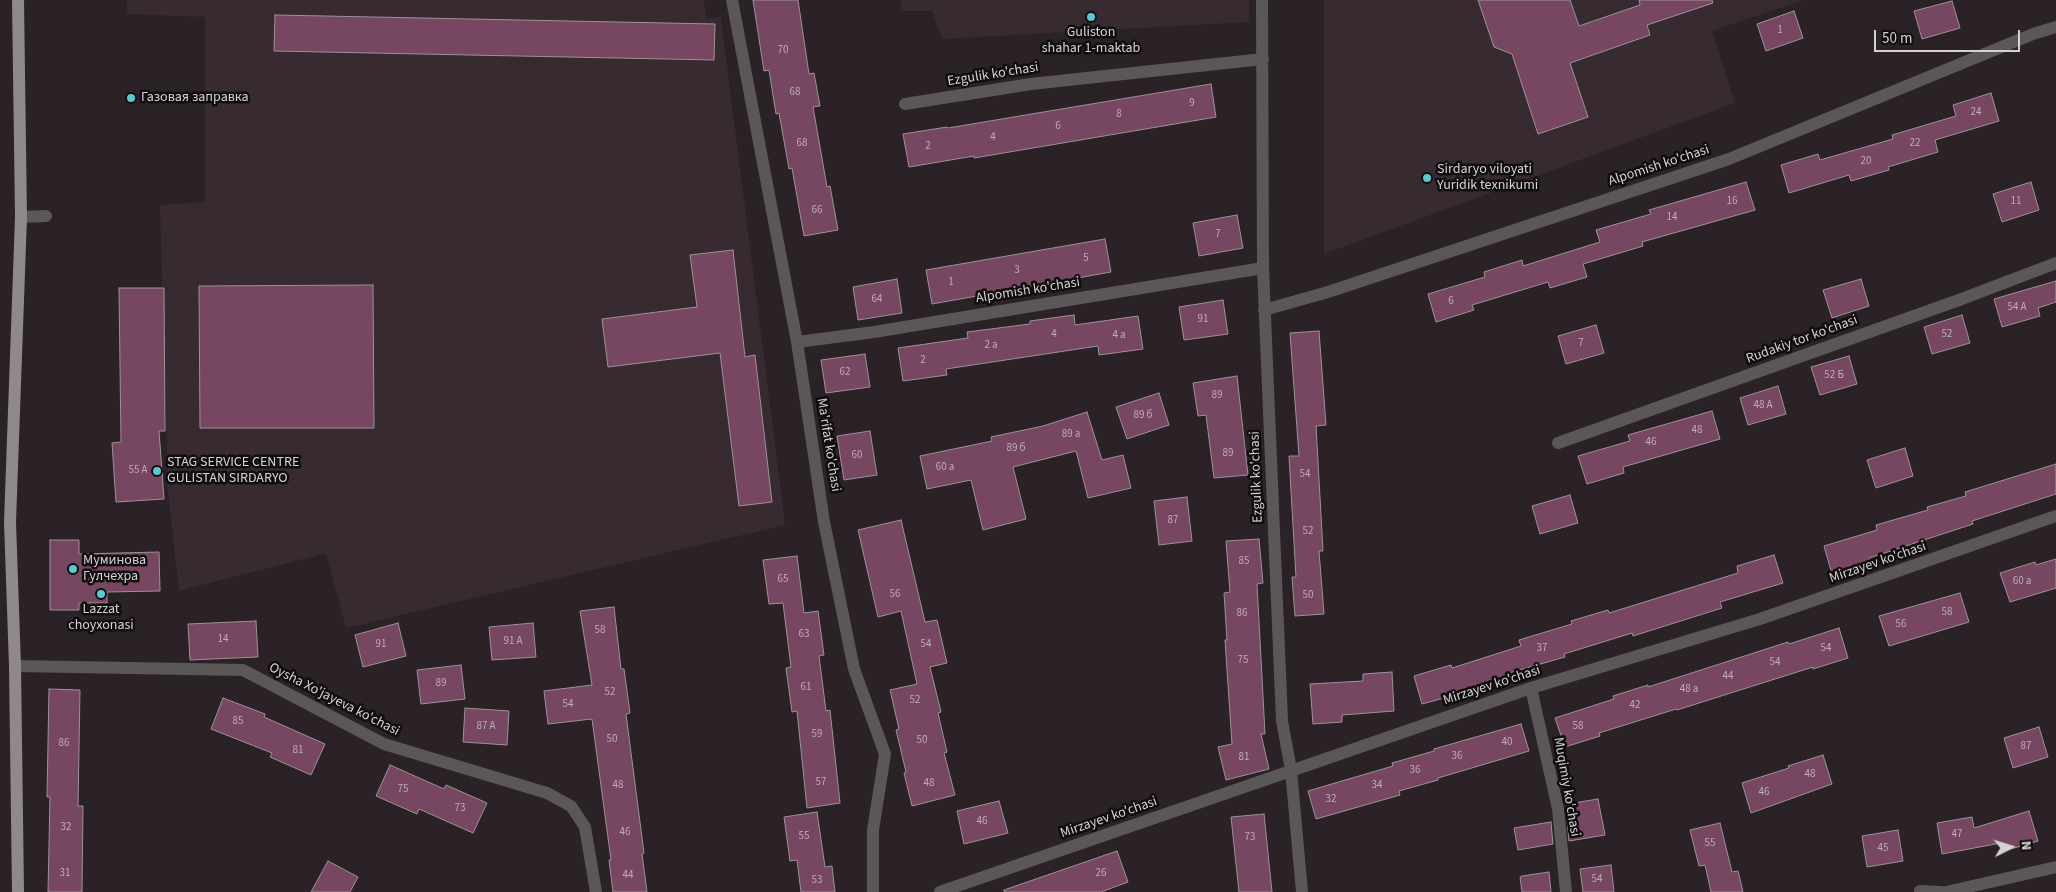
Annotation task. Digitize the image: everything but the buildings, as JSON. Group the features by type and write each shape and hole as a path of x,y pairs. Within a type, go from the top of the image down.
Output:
{"main road":[{"path":"18,0 22,217 10,522 15,666 18,892"}],"street":[{"name":"Ma'rifat ko'chasi","path":"732,0 797,342 824,522 854,669 885,754 873,830 873,892"},
{"name":"Ezgulik ko'chasi","path":"1262,0 1264,310 1282,722 1291,770 1302,892"},
{"name":"Alpomish ko'chasi","path":"1264,310 1328,292 1729,159 2033,34 2056,27"},
{"name":"Ezgulik ko'chasi","path":"905,104 1031,84 1263,59"},
{"path":"22,217 46,216"},
{"name":"Rudakiy tor ko'chasi","path":"1558,443 1959,300 2056,263"},
{"name":"Alpomish ko'chasi","path":"797,342 874,332 1263,268"},
{"name":"Mirzayev ko'chasi","path":"940,892 1531,688 1760,619 2056,516"},
{"name":"Oysha Xo'jayeva ko'chasi","path":"15,666 243,670 384,744 547,793 571,806 585,827 596,892"},
{"name":"Muqimiy ko'chasi","path":"1531,688 1558,809 1566,892"},
{"path":"1946,892 2056,867"},
{"path":"1920,891 1941,892"}],"shaded area":[{"path":"127,0 703,0 707,19 721,17 785,525 346,628 326,553 179,591 168,493 160,205 205,202 205,17 127,14"},
{"name":"Guliston shahar 1-maktab","path":"900,0 1249,0 1249,22 942,39 932,11 901,11"},
{"name":"Sirdaryo viloyati Yuridik texnikumi","path":"1324,0 1804,0 1712,31 1735,103 1324,254"}],"place":[{"name":"Guliston shahar 1-maktab","path":"1091,17"},
{"name":"Газовая заправка","path":"131,98"},
{"name":"Sirdaryo viloyati Yuridik texnikumi","path":"1427,178"},
{"name":"STAG SERVICE CENTRE GULISTAN SIRDARYO","path":"157,471"},
{"name":"Муминова Гулчехра","path":"73,569"},
{"name":"Lazzat choyxonasi","path":"101,594"}]}
